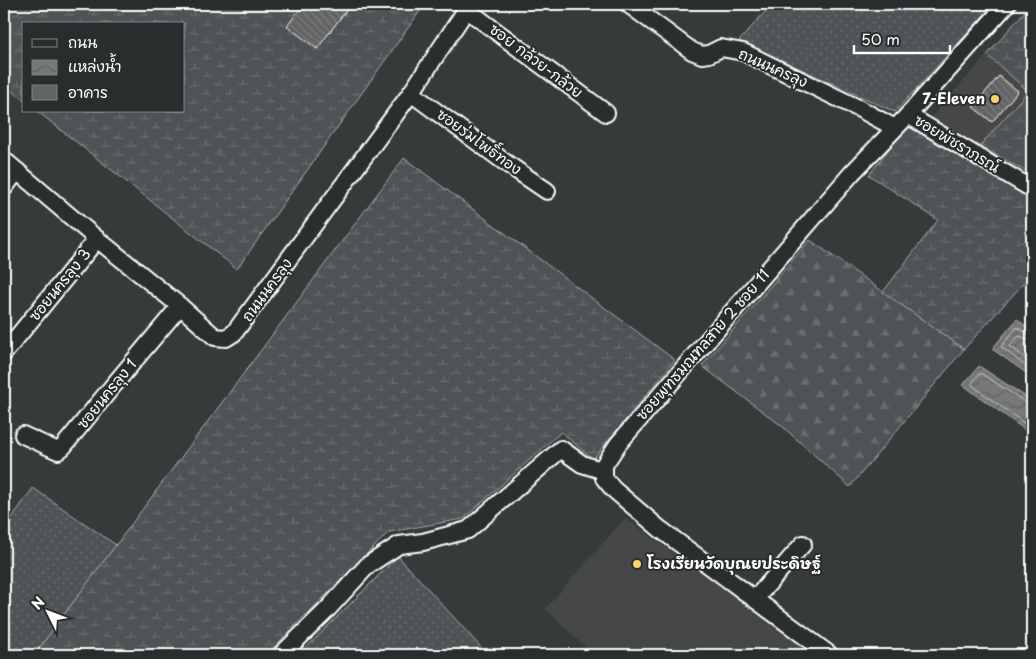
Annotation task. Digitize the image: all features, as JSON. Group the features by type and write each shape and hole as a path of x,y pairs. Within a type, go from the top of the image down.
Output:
{"street":[{"name":"ถนนนครลุง","path":"628,4 692,51 702,55 721,48 744,52 895,128"},
{"name":"ซอยพุทธมณฑลสาย 2 ซอย 11","path":"604,471 604,465 618,444 852,172 908,115 1007,4"},
{"name":"ถนนนครลุง","path":"4,160 215,337 226,338 234,333 411,93 468,6"},
{"name":"ซอย กล้วย-กล้วย","path":"468,6 606,113"},
{"name":"ซอยร่มโพธิ์ทอง","path":"411,93 547,191"},
{"name":"ซอยพัชราภรณ์","path":"908,115 1032,189"},
{"path":"4,188 17,171"},
{"name":"ซอยนครลุง 3","path":"4,353 97,239"},
{"name":"ซอยนครลุง 1","path":"23,435 58,451 63,447 180,306"},
{"path":"281,655 326,611 368,565 399,545 423,542 468,530 561,449 582,464 604,471 604,478 613,490 647,518 830,655"},
{"path":"756,598 804,544"}],"shaded area":[{"path":"987,55 1028,91 980,146 931,117"},
{"name":"โรงเรียนวัดบุณยประดิษฐ์","path":"625,518 815,655 594,655 545,609"}],"green space":[{"path":"4,4 425,4 237,269 38,112 185,112 185,22 22,22 22,98 4,85"},
{"path":"772,4 994,4 895,112 739,41"},
{"path":"1031,4 1032,175 980,146 1028,91 987,55"},
{"path":"907,126 1032,197 1032,274 964,349 883,292 938,220 869,175"},
{"path":"404,158 675,360 593,459 561,432 463,519 389,532 266,655 34,655"},
{"path":"810,240 964,349 850,487 782,426 702,366"},
{"path":"33,488 116,545 34,655 4,655 4,529"},
{"path":"398,556 488,655 299,655"}],"water":[{"path":"1017,319 1032,331 1032,377 992,349"},
{"path":"979,366 1032,401 1032,435 963,385"}],"building":[{"path":"304,4 351,4 317,49 287,26"},
{"name":"7-Eleven","path":"999,76 1018,91 992,122 973,107"}],"place":[{"name":"7-Eleven","path":"995,99"},
{"name":"โรงเรียนวัดบุณยประดิษฐ์","path":"637,564"}]}
